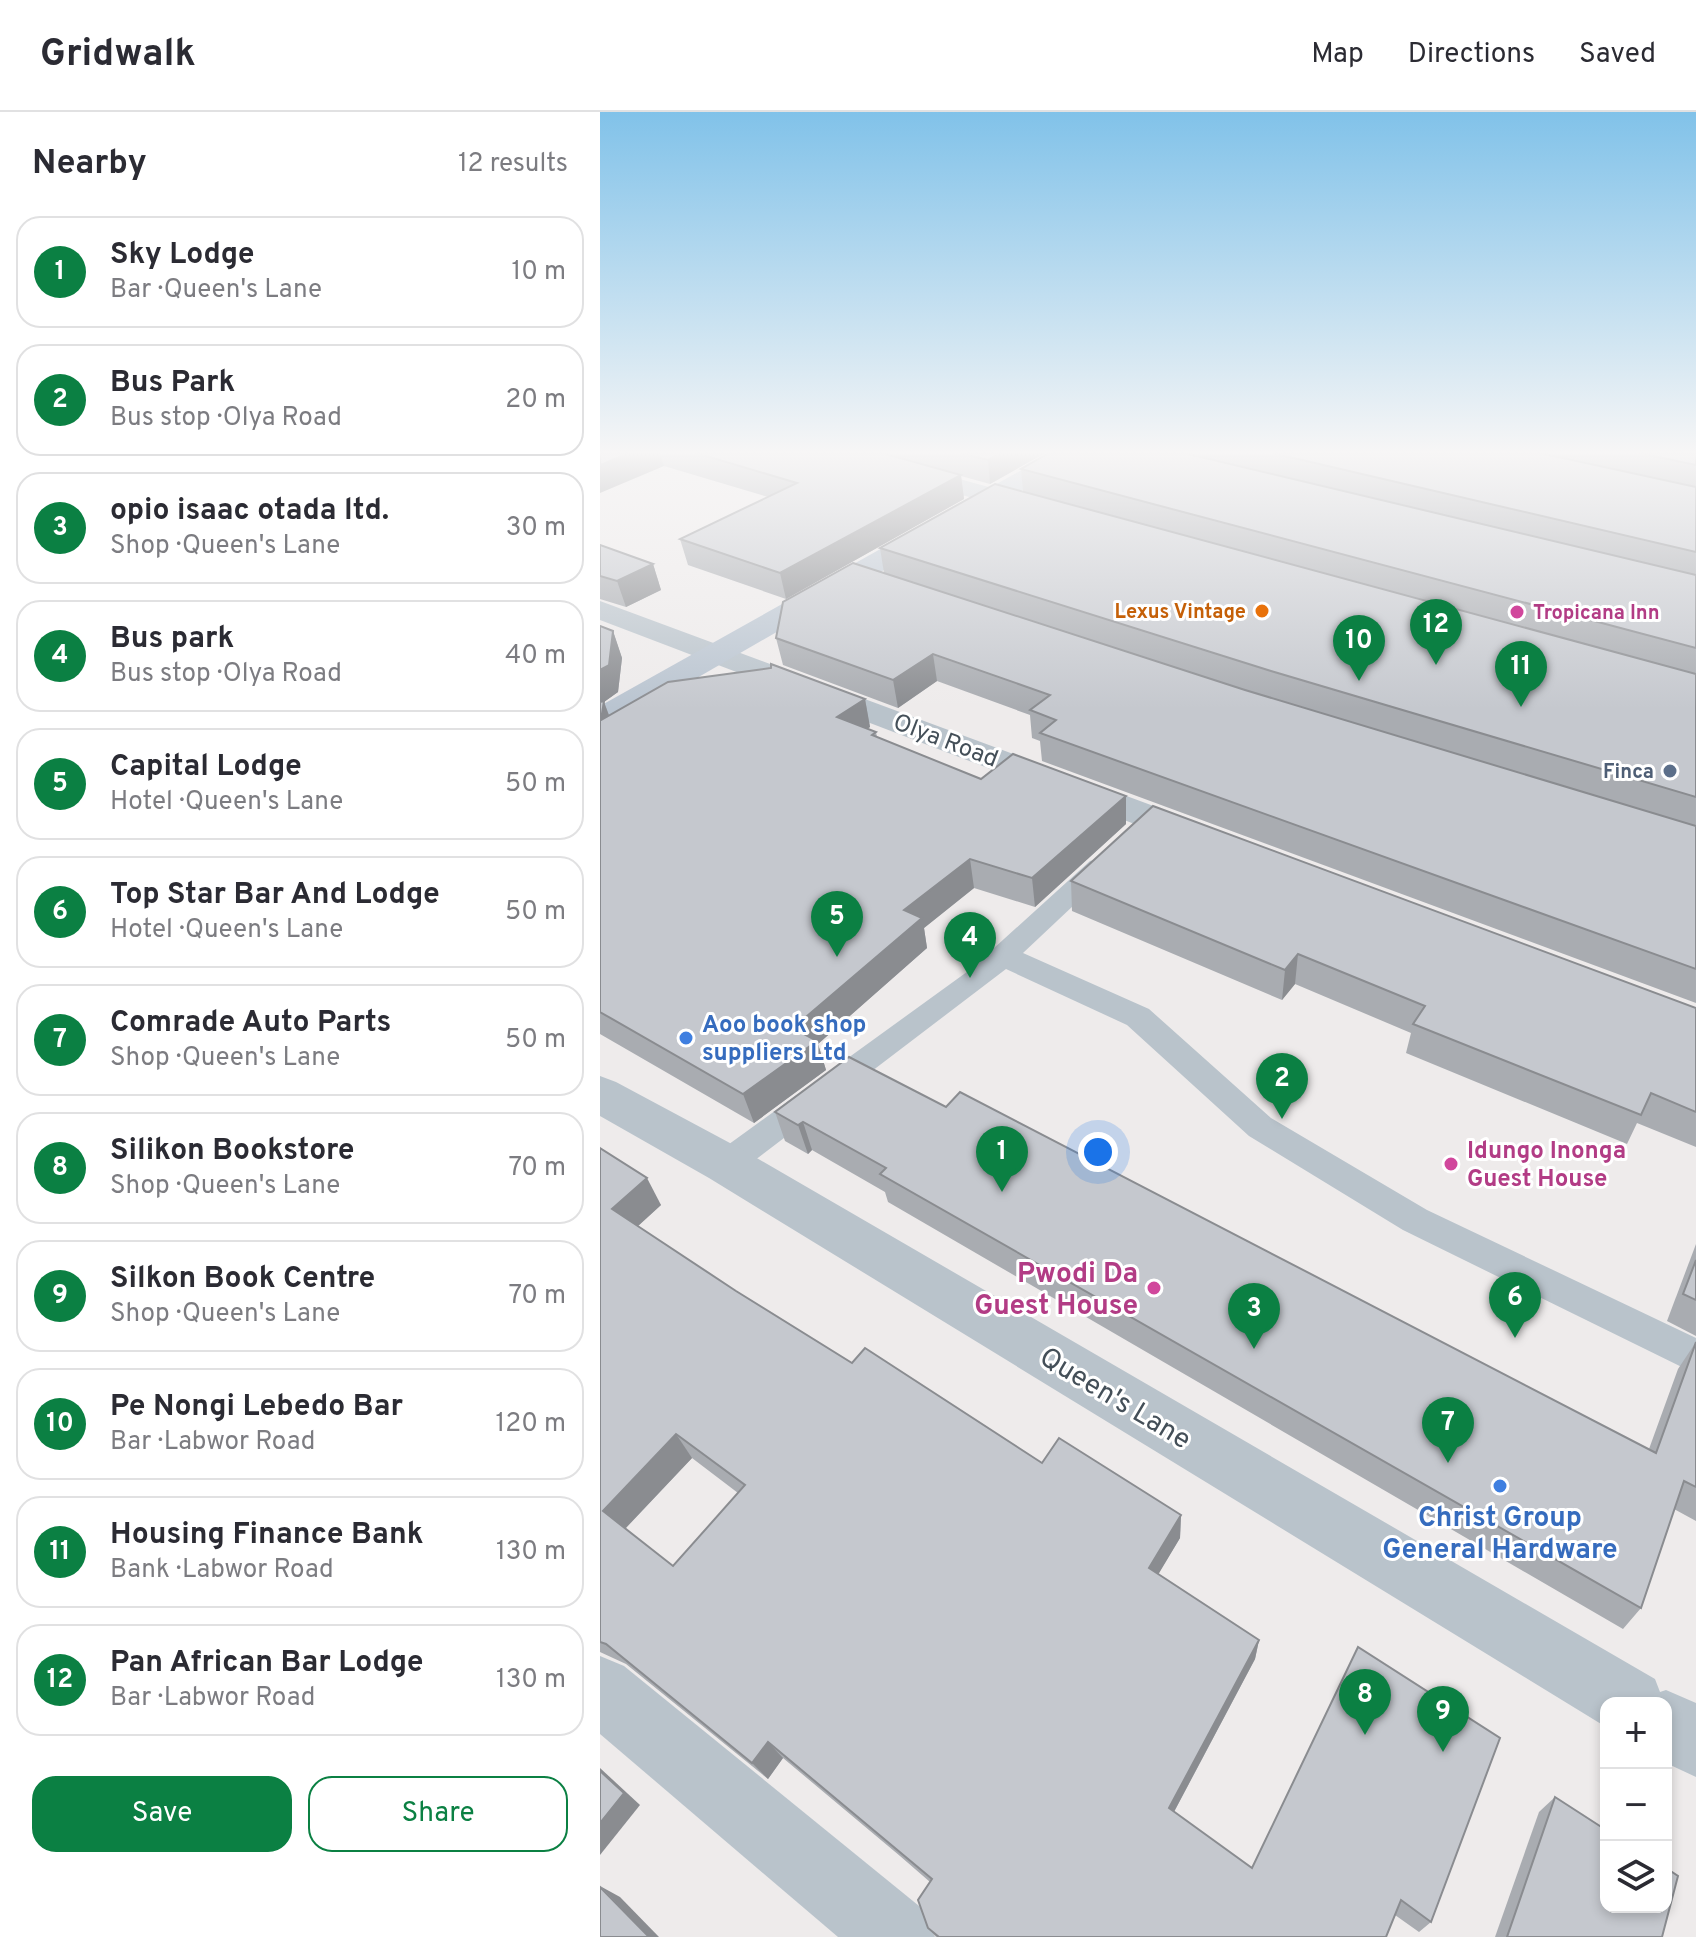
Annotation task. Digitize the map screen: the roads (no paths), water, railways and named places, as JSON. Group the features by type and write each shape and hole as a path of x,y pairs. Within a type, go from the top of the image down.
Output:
{"main road":[{"path":"600,720 922,538"}],"street":[{"path":"855,575 900,590"},
{"name":"Olya Road","path":"600,610 718,653 1133,836 1226,846"},
{"name":"Queen's Lane","path":"600,1094 726,1164 1621,1697"},
{"path":"600,1690 897,1937"},
{"path":"1672,1728 1696,1742"}],"lane":[{"path":"726,1164 981,976 1133,836"},
{"path":"1003,956 1138,1017 1260,1127 1415,1220 1696,1357"}],"place":[{"name":"Lexus Vintage","path":"1262,611"},
{"name":"Tropicana Inn","path":"1517,612"},
{"name":"Pan African Bar Lodge","path":"1436,665"},
{"name":"Pe Nongi Lebedo Bar","path":"1359,681"},
{"name":"Housing Finance Bank","path":"1521,707"},
{"name":"Finca","path":"1670,771"},
{"name":"Capital Lodge","path":"837,957"},
{"name":"Bus park","path":"970,978"},
{"name":"Aoo book shop suppliers Ltd","path":"686,1038"},
{"name":"Bus Park","path":"1282,1119"},
{"name":"Idungo Inonga Guest House","path":"1451,1164"},
{"name":"Sky Lodge","path":"1002,1192"},
{"name":"Pwodi Da Guest House","path":"1154,1288"},
{"name":"Top Star Bar And Lodge","path":"1515,1338"},
{"name":"opio isaac otada ltd.","path":"1254,1349"},
{"name":"Comrade Auto Parts","path":"1448,1463"},
{"name":"Christ Group General Hardware","path":"1500,1486"},
{"name":"Silikon Bookstore","path":"1365,1735"},
{"name":"Silkon Book Centre","path":"1443,1752"}]}
